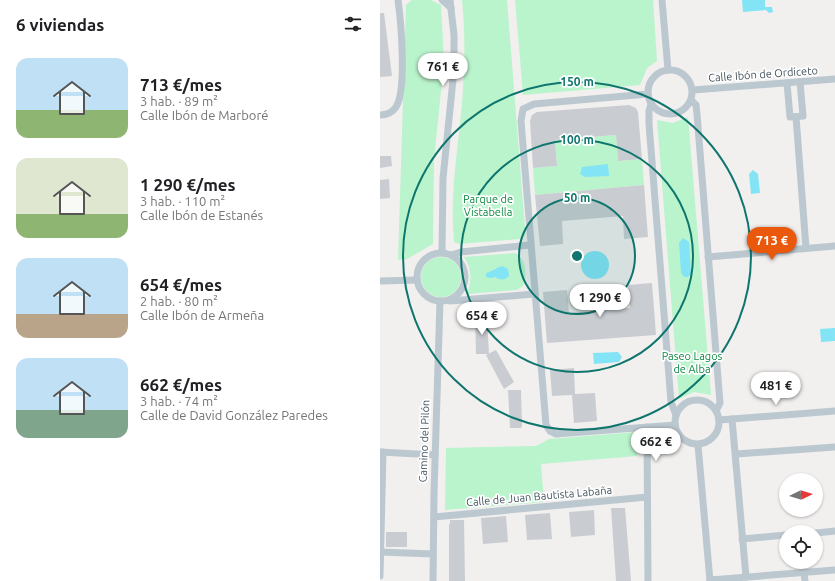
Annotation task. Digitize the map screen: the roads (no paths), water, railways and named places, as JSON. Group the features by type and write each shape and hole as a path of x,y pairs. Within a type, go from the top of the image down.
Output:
{"street":[{"path":"380,115 390,113 394,109 400,95 402,44 398,0"},
{"path":"442,0 451,8"},
{"path":"442,253 444,164 454,70 454,35 450,0"},
{"path":"662,0 668,70"},
{"path":"692,100 683,111 669,115 656,110 651,104 648,94 648,87 655,76 668,70 681,73 687,77 692,90 692,100 696,105 720,403 716,411"},
{"name":"Calle Ibón de Ordiceto","path":"692,90 835,79"},
{"path":"787,83 790,118 803,116 800,82"},
{"path":"648,94 534,104 522,109 521,121 530,245 546,425 550,431 556,434 675,425"},
{"path":"651,104 648,111 671,402 676,415 675,425 677,431 685,441 698,444 704,443 714,437 719,426 716,411 706,402 698,400 685,404 676,415"},
{"path":"796,117 806,248"},
{"path":"530,245 461,252 451,255 442,253 434,254 424,261 418,271 417,280 419,286 427,297 440,301 534,294"},
{"path":"708,257 835,246"},
{"path":"448,300 460,292 465,278 462,265 451,255"},
{"path":"380,281 417,280"},
{"name":"Camino del Pilón","path":"433,581 440,301"},
{"path":"719,420 835,411"},
{"path":"732,419 746,577"},
{"path":"647,427 648,581"},
{"path":"698,444 710,581 835,570"},
{"path":"736,454 835,447"},
{"path":"380,576 382,452 435,455"},
{"name":"Calle de Juan Bautista Labaña","path":"434,517 647,497"},
{"path":"823,532 835,531"},
{"path":"742,539 779,536"},
{"path":"380,552 433,554"},
{"path":"804,572 805,581"}],"water":[{"path":"742,0 765,0 765,7 772,7 773,12 769,13 766,10 743,12"},
{"path":"608,164 609,176 585,177 580,174 582,167"},
{"path":"753,170 758,174 760,193 751,194 749,174"},
{"path":"683,238 689,242 691,274 688,277 684,277 681,273 679,243"},
{"path":"595,251 605,255 609,265 605,275 595,279 585,275 581,265 585,255"},
{"path":"502,266 508,269 509,276 507,278 502,280 495,277 486,277 486,273"},
{"path":"835,328 835,341 821,342 820,329"},
{"path":"618,352 622,357 619,362 594,364 593,353"}],"park label":[{"name":"Parque de Vistabella","path":"488,205"},
{"name":"Paseo Lagos de Alba","path":"692,362"}]}
